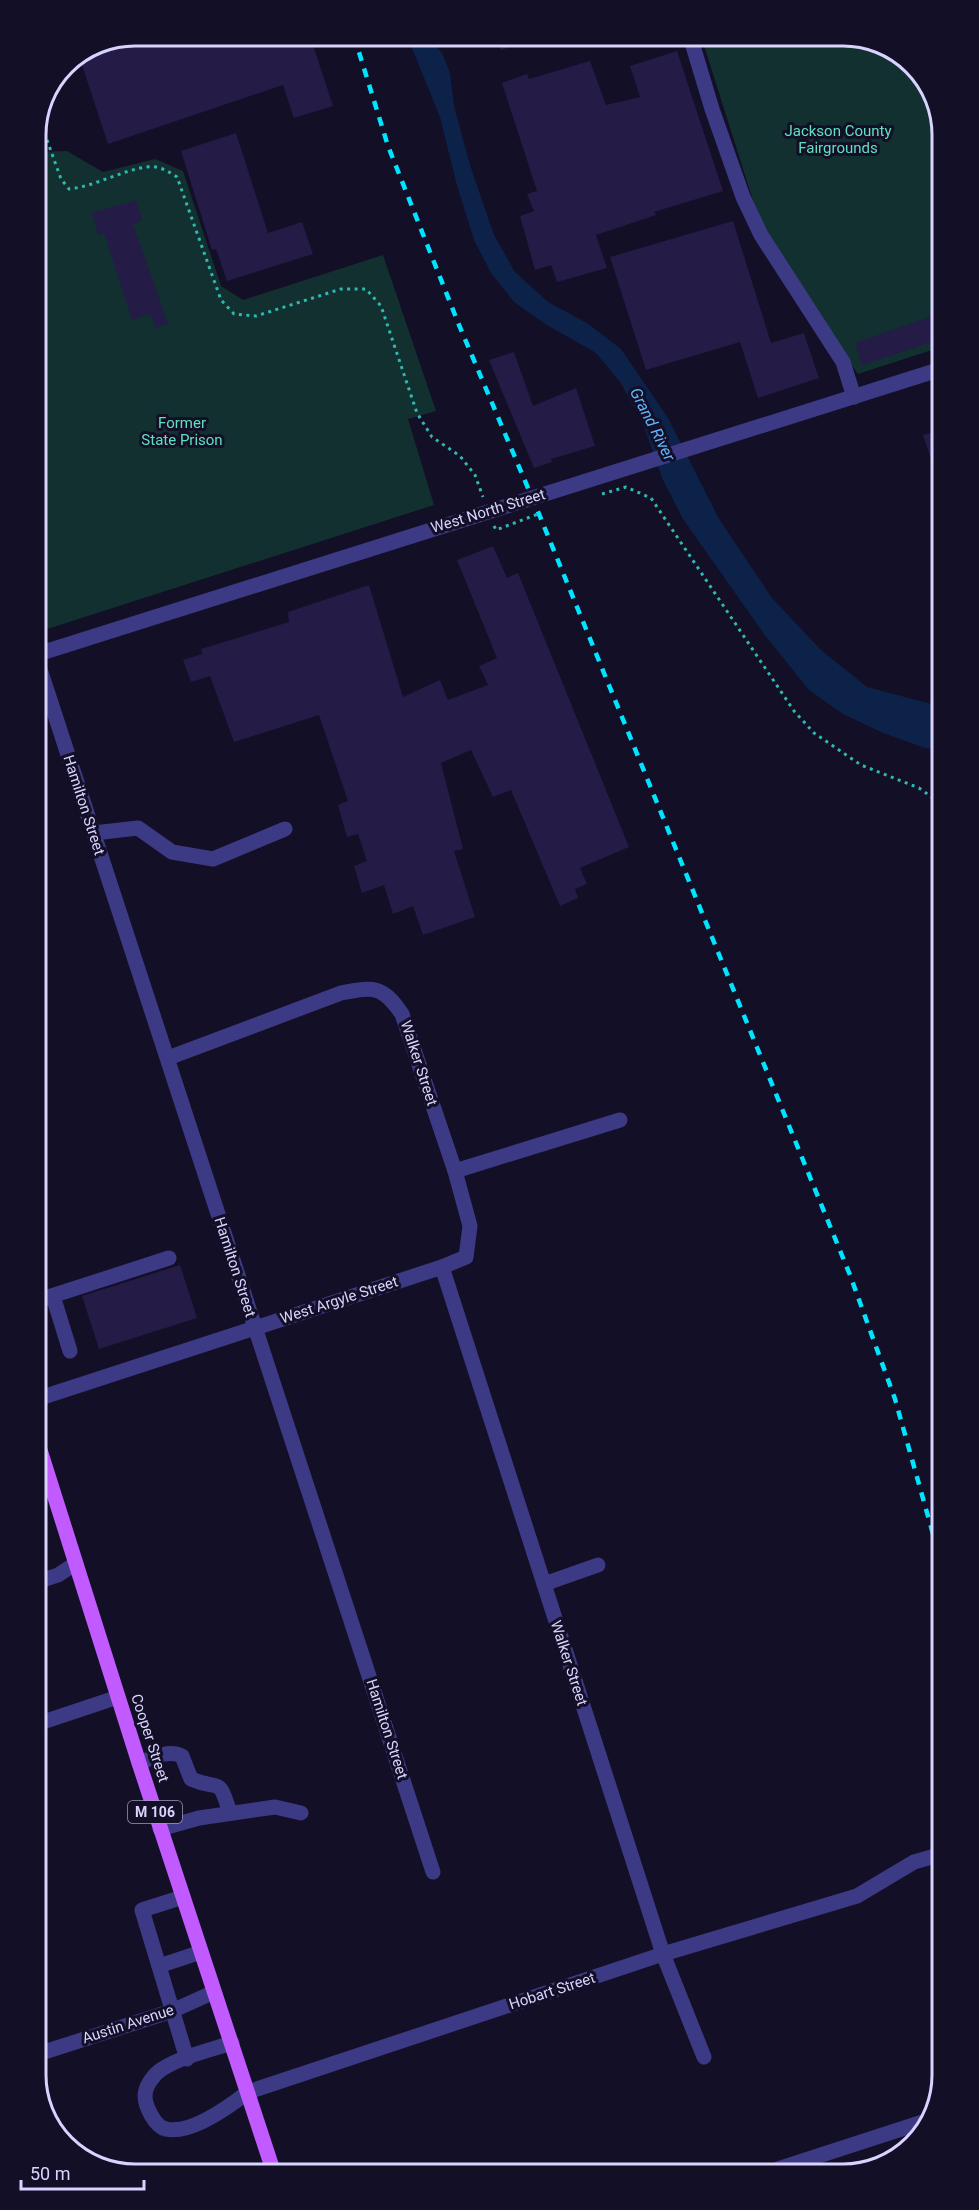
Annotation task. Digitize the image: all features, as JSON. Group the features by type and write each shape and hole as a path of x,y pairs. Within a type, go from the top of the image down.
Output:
{"main road":[{"name":"Cooper Street","path":"46,1471 160,1829 271,2163"}],"street":[{"path":"693,47 743,197 761,235 843,362 854,397"},
{"name":"West North Street","path":"47,651 932,372"},
{"name":"Hamilton Street","path":"47,690 433,1872"},
{"path":"93,833 138,828 172,852 213,859 285,829"},
{"name":"Walker Street","path":"168,1058 341,993 362,989 382,991 392,998 402,1014 455,1171 470,1226 466,1257"},
{"path":"455,1171 620,1120"},
{"name":"West Argyle Street","path":"46,1396 442,1267 466,1257"},
{"path":"46,1298 169,1258"},
{"name":"Walker Street","path":"442,1267 663,1953 704,2057"},
{"path":"46,1299 70,1351"},
{"path":"46,1579 58,1575 75,1564"},
{"path":"544,1584 598,1565"},
{"path":"46,1721 118,1697"},
{"path":"139,1763 161,1755 177,1753 182,1756 191,1779 217,1785 222,1789 230,1813"},
{"path":"160,1829 199,1818 275,1807 301,1813"},
{"name":"Hobart Street","path":"187,2059 157,2073 152,2078 145,2096 153,2120 165,2129 178,2130 201,2121 226,2109 249,2092 663,1953 856,1896 914,1862 932,1857"},
{"path":"183,1897 142,1910 187,2059 232,2043"},
{"path":"159,1966 201,1952"},
{"name":"Austin Avenue","path":"46,2051 172,2011 214,1992"},
{"path":"794,2164 918,2123"}],"path":[{"path":"47,140 61,179 69,189 83,188 147,167 163,168 177,177 221,300 234,314 256,316 341,289 366,289 381,306 417,413 432,437 460,456 475,475 481,491"},
{"path":"593,497 626,487 651,498 794,711 813,733 861,765 919,788 932,797"},
{"path":"496,530 538,514"}],"green space":[{"name":"Jackson County Fairgrounds","path":"704,47 861,48 883,56 898,65 914,81 923,96 931,118 932,350 858,374 767,245"},
{"name":"Former State Prison","path":"67,151 103,172 155,159 183,171 221,286 243,300 383,255 436,411 408,419 434,505 47,629 47,152"}],"water":[{"name":"Grand River","path":"411,46 436,46 442,53 450,73 454,106 470,165 494,235 515,272 548,302 587,323 621,349 668,418 719,519 772,598 821,650 867,687 932,704 932,749 883,733 843,714 809,690 764,634 683,519 663,480 641,419 620,382 596,353 545,324 514,302 491,273 474,240 456,182 440,117"}],"building":[{"path":"135,46 313,46 333,106 294,118 283,85 108,144 82,64 101,53 118,48"},
{"path":"677,51 723,191 654,212 656,215 596,235 607,268 557,282 551,265 535,270 520,216 534,211 527,194 537,191 502,83 527,74 529,79 590,61 606,105 640,97 630,66"},
{"path":"236,133 268,233 302,222 313,254 227,281 216,249 212,250 181,151"},
{"path":"136,200 142,220 133,224 168,324 155,328 151,314 132,320 104,233 98,235 92,213"},
{"path":"733,221 771,343 804,333 819,378 758,398 740,342 646,370 610,257"},
{"path":"932,316 932,342 862,365 855,343"},
{"path":"514,352 533,406 576,388 595,446 551,459 552,462 534,468 489,360"},
{"path":"932,433 932,462 923,435"},
{"path":"493,546 507,578 518,573 629,847 580,868 587,884 575,889 578,898 560,906 511,790 493,797 471,750 441,763 463,849 454,851 475,917 423,935 413,906 393,914 384,885 362,893 354,866 367,861 358,834 347,837 338,805 348,801 319,715 234,742 210,676 191,682 183,660 202,654 201,649 289,622 288,612 369,585 403,697 440,680 448,700 488,685 479,666 497,658 457,560"},
{"path":"180,1265 197,1318 99,1349 82,1296"}],"railway":[{"path":"357,46 388,146 459,325 539,514 850,1275 895,1399 932,1530"}]}
